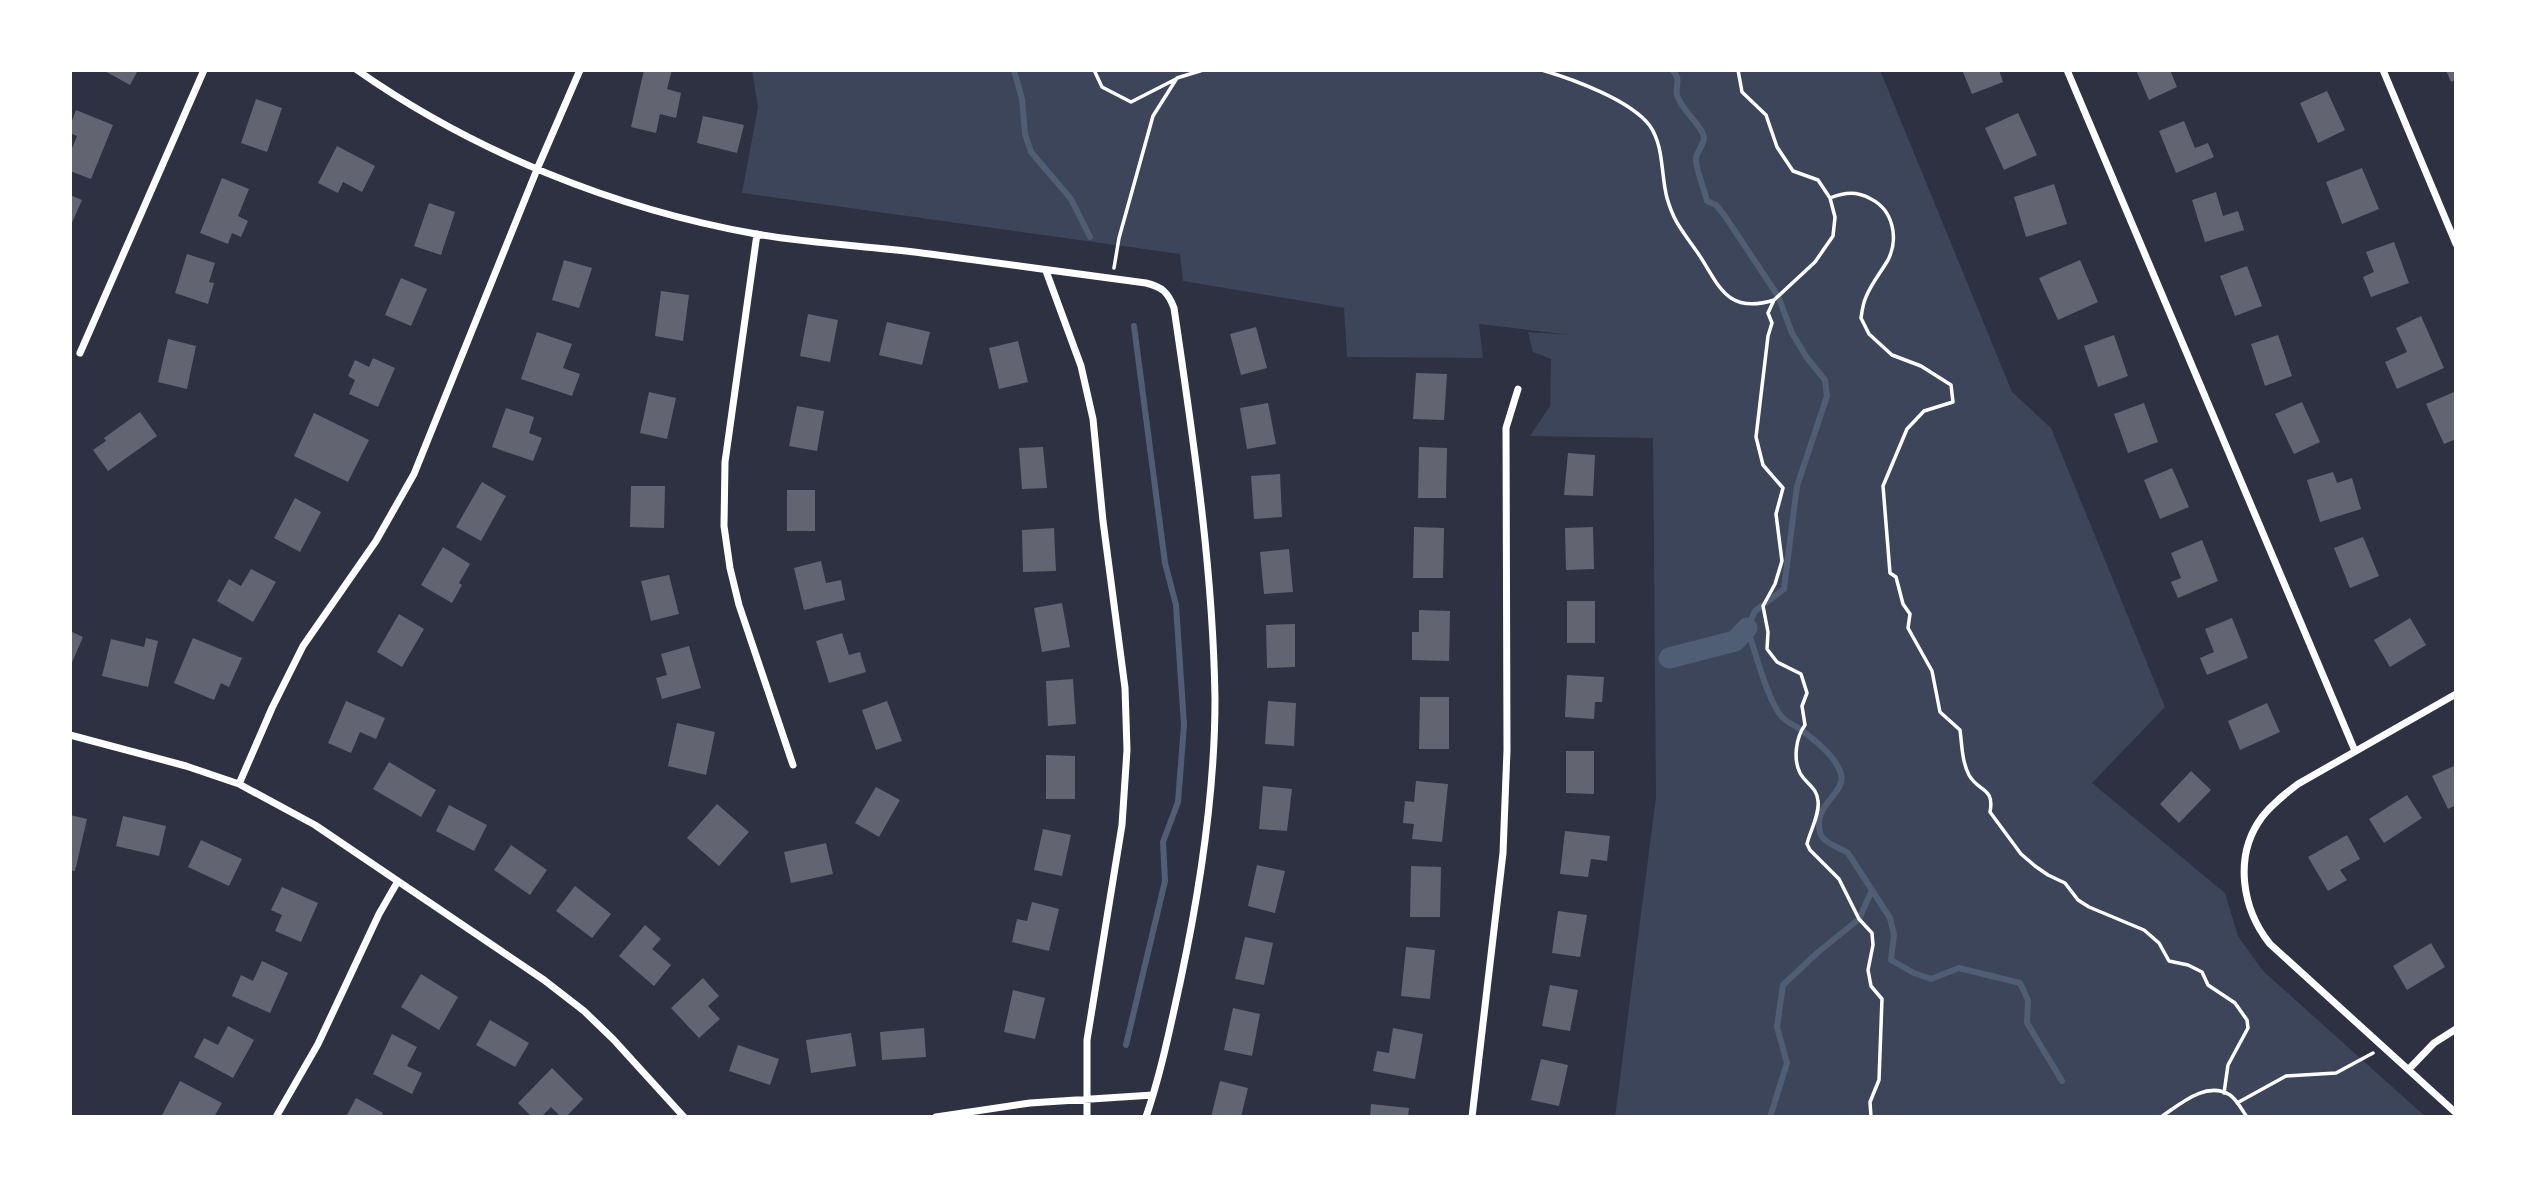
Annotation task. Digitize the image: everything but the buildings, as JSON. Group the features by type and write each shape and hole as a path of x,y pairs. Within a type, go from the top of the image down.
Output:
{"street":[{"path":"80,353 204,70"},
{"path":"356,70 421,111 491,148 587,188 646,207 757,234 1113,279 1160,287 1167,292 1174,308 1201,494 1212,611 1215,700 1212,775 1188,947 1146,1117"},
{"path":"239,785 272,708 303,646 376,541 414,474 580,70"},
{"path":"2067,70 2355,751"},
{"path":"2383,70 2456,244"},
{"path":"757,234 725,462 724,526 739,605 793,765"},
{"path":"1046,271 1081,366 1093,419 1103,521 1125,688 1127,750 1122,825 1087,1040 1087,1117"},
{"path":"1472,1117 1503,853 1507,750 1506,428 1518,389"},
{"path":"2456,694 2298,784 2274,803 2260,819 2250,839 2244,880 2252,916 2270,944 2456,1113"},
{"path":"70,735 186,766 239,785 315,825 544,980 584,1011 684,1117"},
{"path":"276,1117 318,1044 379,914 398,881"},
{"path":"2409,1069 2434,1043 2456,1029"},
{"path":"936,1117 1030,1103 1153,1095"}],"path":[{"path":"1094,70 1102,88 1131,102 1177,78 1203,70"},
{"path":"1542,70 1575,79 1627,106 1650,127 1659,152 1666,196 1676,226 1695,249 1720,291 1736,300 1758,305 1774,300"},
{"path":"1738,70 1742,92 1766,115 1777,148 1793,171 1818,180 1830,198 1835,217 1833,236 1815,262 1774,300 1768,313 1772,323 1768,336 1756,437 1763,466 1783,488 1776,514 1782,561 1775,584 1763,606 1768,632 1767,649 1777,662 1801,674 1807,693 1802,706 1805,725 1801,730 1796,751 1800,773 1816,790 1819,802 1807,844 1839,879 1859,919 1872,933 1873,945 1868,970 1871,986 1882,999 1879,1080 1870,1102 1871,1117"},
{"path":"1113,279 1119,238 1153,116 1177,78"},
{"path":"1830,198 1841,193 1860,193 1877,202 1890,216 1893,228 1889,257 1866,296 1861,318 1869,334 1892,355 1921,366 1951,385 1953,402 1924,411 1907,429 1883,486 1890,573 1896,577 1903,604 1910,614 1908,628 1932,671 1940,712 1960,730 1964,765 1971,780 1989,794 1990,812 2021,854 2048,875 2065,883 2078,900 2144,930 2159,943 2169,961 2188,965 2202,972 2208,985 2242,1010 2248,1028 2228,1065 2224,1093"},
{"path":"2237,1103 2286,1076 2336,1073 2383,1047"},
{"path":"2161,1117 2203,1090 2229,1095 2246,1117"}],"shaded area":[{"path":"752,70 1880,70 2012,392 2051,428 2165,707 2092,783 2225,893 2238,936 2263,971 2426,1117 1615,1117 1656,797 1653,438 1530,436 1550,406 1551,359 1533,352 1528,332 1571,335 1479,324 1483,358 1347,357 1344,308 1183,281 1180,254 742,193 758,107"}],"waterway":[{"path":"1014,70 1022,99 1025,134 1031,152 1071,199 1090,237"},
{"path":"1672,70 1677,79 1679,101 1700,127 1704,137 1696,162 1707,201 1716,205 1725,216 1778,296 1792,333 1825,380 1827,396 1797,486 1784,589 1755,611 1747,628 1777,711 1824,749 1835,761 1841,774 1839,786 1822,811 1820,834 1827,842 1848,853 1890,918 1894,935 1891,960 1931,979 1959,968 2020,983 2028,1000 2027,1023 2062,1081"},
{"path":"1126,1045 1165,881 1163,842 1178,802 1184,725 1176,605 1165,563 1134,326"},
{"path":"1669,658 1735,641 1747,628"},
{"path":"1770,1117 1787,1063 1777,1027 1783,985 1859,919 1872,890"}]}
